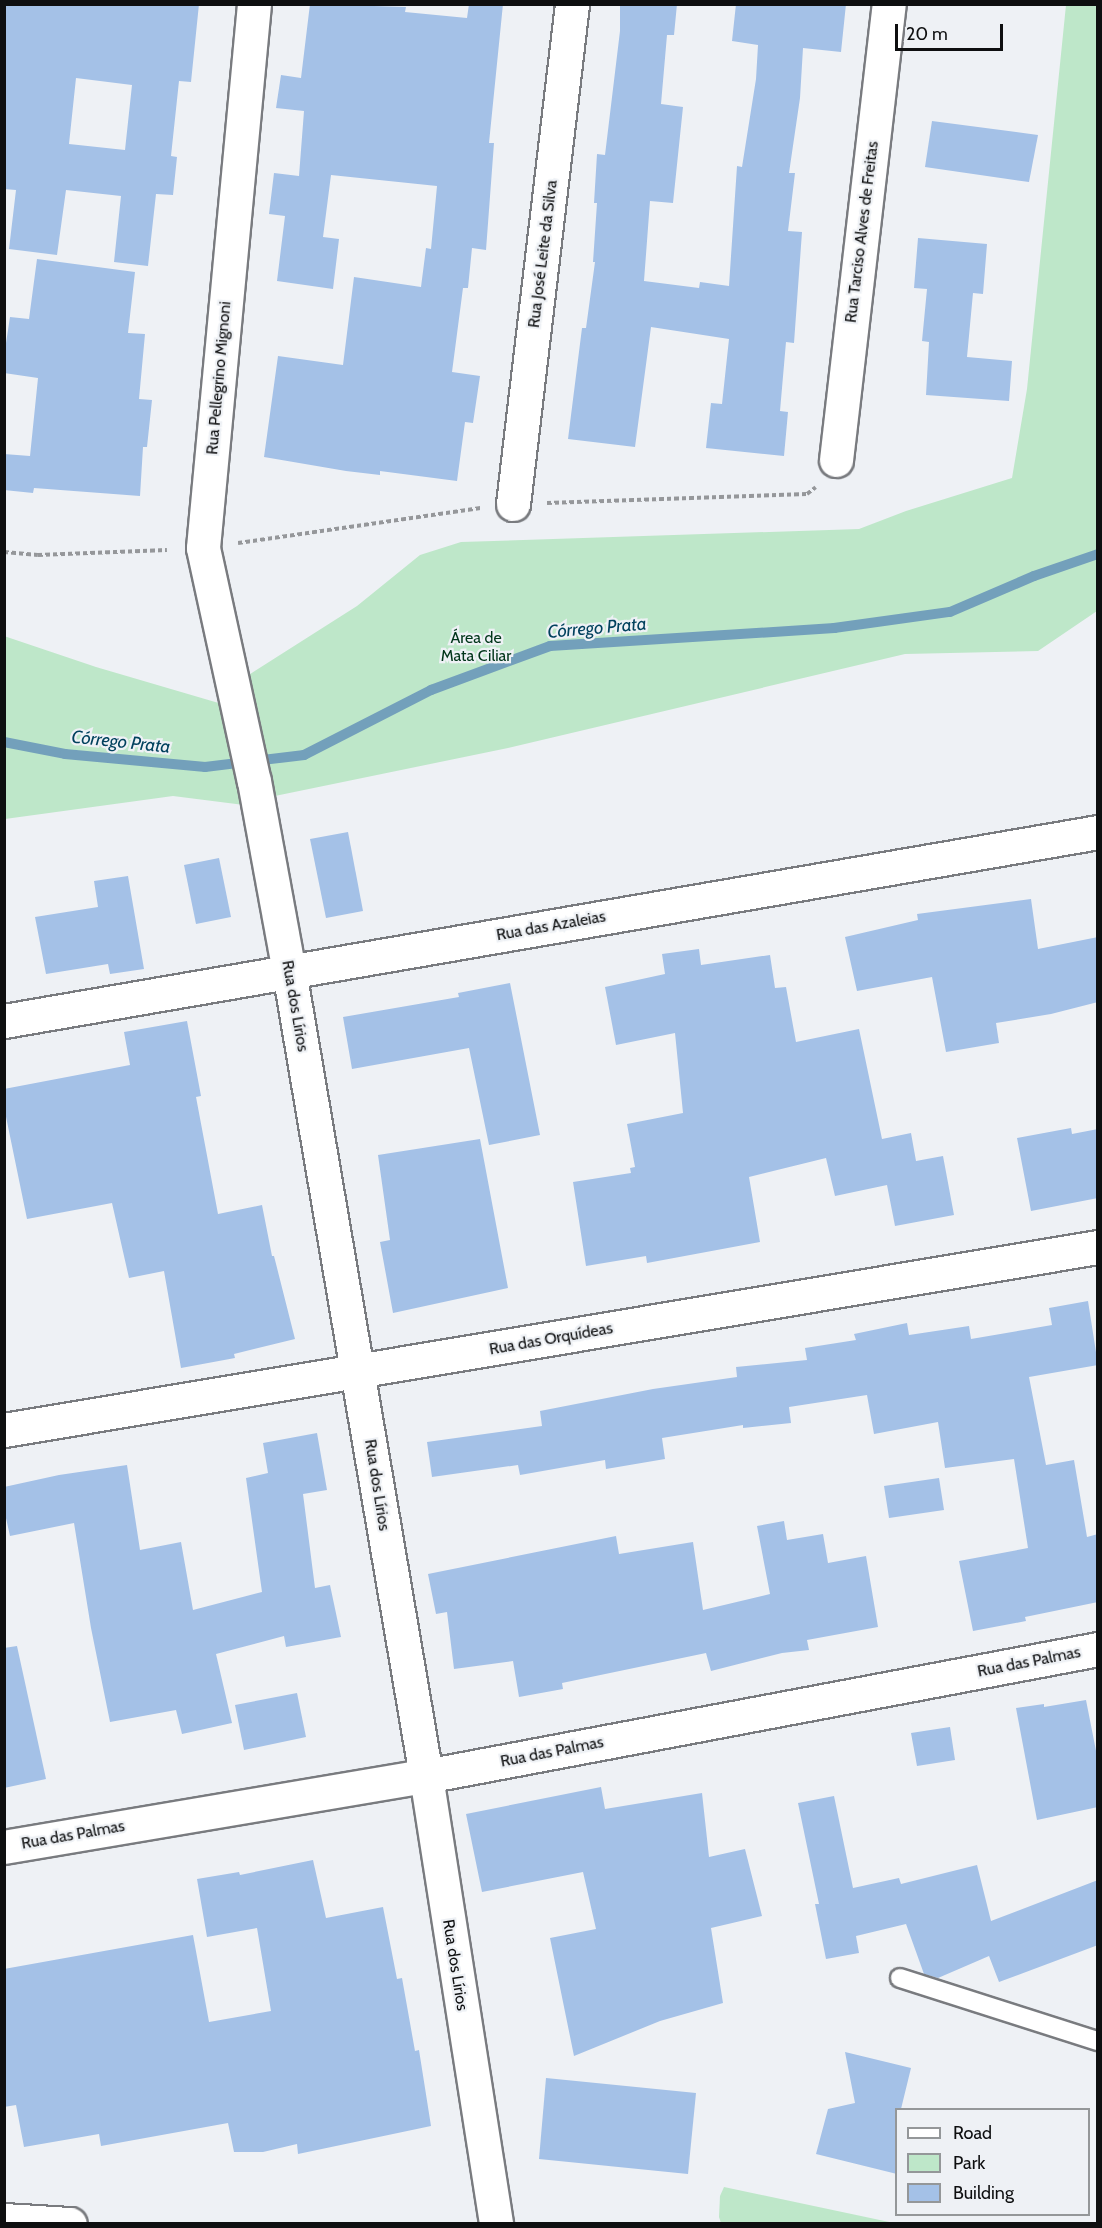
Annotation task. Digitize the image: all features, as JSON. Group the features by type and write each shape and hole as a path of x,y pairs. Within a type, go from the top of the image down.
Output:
{"main road":[{"name":"Rua Pellegrino Mignoni","path":"247,748 203,548 254,4"},
{"name":"Rua José Leite da Silva","path":"513,504 572,4"},
{"name":"Rua Tarciso Alves de Freitas","path":"836,460 888,4"},
{"name":"Rua dos Lírios","path":"247,748 289,971 358,1371 426,1776 496,2223"},
{"name":"Rua das Azaleias","path":"4,1021 1098,832"},
{"name":"Rua das Orquídeas","path":"4,1430 1098,1247"},
{"name":"Rua das Palmas","path":"4,1847 426,1776 1098,1649"},
{"path":"4,2220 70,2223"}],"lane":[{"path":"900,1978 1098,2041"}],"path":[{"path":"4,552 38,555 203,548 513,504 807,494 832,476 836,460"}],"green space":[{"name":"Área de Mata Ciliar","path":"1066,5 1097,5 1097,611 1038,651 905,654 508,748 270,797 247,676 357,606 420,555 461,542 859,529 906,511 1012,478 1027,389"},
{"path":"4,636 96,667 222,704 244,805 173,796 5,819"},
{"path":"724,2187 894,2223 721,2223 720,2196"}],"building":[{"path":"4,4 199,4 191,82 179,81 171,156 177,157 173,195 156,194 148,266 114,262 121,196 66,190 57,255 9,249 16,190 4,189","holes":["76,78 132,85 125,150 69,144"]},
{"path":"310,4 406,7 405,12 467,18 469,4 503,4 489,143 494,143 486,250 472,248 468,288 463,288 452,372 480,376 473,423 465,422 457,481 380,471 380,475 346,471 264,457 278,356 343,365 354,277 421,287 426,248 431,249 437,186 331,175 323,237 339,239 333,289 277,281 285,216 269,214 274,173 299,176 304,111 276,108 281,75 301,78"},
{"path":"620,4 677,4 674,35 667,35 661,104 683,107 673,203 650,201 644,281 699,288 700,282 729,286 737,166 742,167 756,79 758,45 732,41 736,4 846,4 841,52 803,48 800,98 789,173 795,173 788,231 802,232 794,343 786,342 780,411 788,412 784,456 706,448 711,403 722,404 729,339 651,327 635,447 568,439 582,328 586,328 595,262 593,262 597,203 594,203 597,154 605,155 620,31"},
{"path":"932,121 1038,135 1029,182 925,167"},
{"path":"918,238 987,244 983,294 973,293 967,357 1012,361 1009,401 926,395 929,342 922,341 927,289 914,288"},
{"path":"37,259 135,272 128,333 145,334 139,399 152,400 147,447 143,447 140,496 34,488 33,493 4,490 4,454 30,456 38,378 4,373 4,356 10,317 29,319"},
{"path":"348,832 363,911 326,918 310,839"},
{"path":"219,858 231,917 196,924 184,865"},
{"path":"128,876 144,969 110,974 108,964 46,974 35,917 98,907 94,881"},
{"path":"1031,899 1038,949 1098,937 1098,1002 1051,1014 996,1023 999,1043 946,1052 932,977 857,991 845,937 918,920 917,914"},
{"path":"699,949 701,965 770,955 775,988 786,987 796,1042 859,1029 882,1139 911,1133 916,1161 943,1156 954,1215 895,1226 887,1185 835,1196 826,1158 749,1177 760,1242 647,1263 646,1256 586,1266 573,1182 631,1173 630,1168 635,1167 627,1124 683,1113 675,1033 616,1045 605,987 665,974 662,954"},
{"path":"510,983 540,1135 489,1145 469,1048 352,1069 343,1017 459,997 458,993"},
{"path":"187,1021 201,1096 196,1097 218,1214 262,1205 272,1256 274,1256 295,1339 234,1354 235,1358 181,1368 164,1271 129,1278 112,1203 27,1219 4,1107 4,1089 130,1065 124,1032"},
{"path":"1071,1128 1072,1134 1098,1129 1098,1198 1031,1211 1017,1138"},
{"path":"480,1139 508,1288 393,1313 380,1242 390,1240 378,1155"},
{"path":"1088,1301 1098,1365 1029,1377 1046,1465 1074,1460 1087,1537 1098,1534 1098,1602 1025,1617 1026,1621 973,1631 959,1561 1028,1548 1014,1459 945,1468 938,1422 874,1434 867,1395 789,1407 791,1423 743,1428 743,1425 662,1438 665,1459 606,1469 605,1460 520,1475 518,1465 432,1477 427,1442 542,1426 540,1411 653,1389 737,1377 736,1367 807,1360 805,1348 856,1340 854,1334 907,1323 909,1335 969,1326 971,1339 1052,1325 1049,1308"},
{"path":"317,1433 327,1490 303,1494 315,1588 330,1585 341,1637 286,1647 284,1636 216,1654 232,1723 182,1734 176,1710 110,1722 91,1628 74,1523 10,1536 4,1509 4,1487 59,1475 127,1465 140,1550 181,1542 193,1610 262,1592 246,1478 268,1473 263,1443"},
{"path":"939,1478 944,1510 889,1518 884,1486"},
{"path":"784,1521 787,1540 823,1534 828,1563 866,1556 878,1627 807,1640 809,1650 782,1653 711,1671 706,1653 562,1683 563,1689 519,1697 513,1661 454,1669 447,1612 436,1614 428,1574 616,1536 619,1554 693,1542 703,1610 770,1594 757,1526"},
{"path":"17,1646 46,1779 4,1788 4,1648"},
{"path":"297,1693 306,1737 244,1750 235,1705"},
{"path":"1086,1700 1098,1761 1098,1807 1037,1820 1016,1708 1044,1704 1044,1707"},
{"path":"950,1727 955,1760 917,1766 911,1733"},
{"path":"601,1787 605,1809 702,1793 709,1857 745,1849 762,1916 711,1928 723,2003 660,2021 574,2056 550,1938 596,1929 583,1872 482,1892 466,1814"},
{"path":"834,1796 853,1888 899,1878 901,1884 977,1865 991,1921 1098,1880 1098,1945 999,1982 989,1956 938,1978 924,1974 906,1924 856,1936 859,1953 826,1959 815,1904 819,1904 798,1803"},
{"path":"313,1860 326,1918 383,1907 397,1979 402,1978 415,2051 419,2050 431,2126 298,2154 297,2144 263,2152 234,2152 228,2123 101,2146 99,2134 24,2147 16,2105 4,2107 4,1969 193,1935 209,2022 271,2011 257,1928 207,1937 197,1879 239,1872 240,1875"},
{"path":"845,2052 911,2068 901,2108 895,2108 895,2174 816,2154 828,2109 855,2103"},
{"path":"546,2078 696,2093 688,2174 539,2159"}],"waterway":[{"name":"Córrego Prata","path":"4,742 65,754 205,767 304,755 431,690 550,646 834,628 950,612 1034,576 1098,554"}]}
